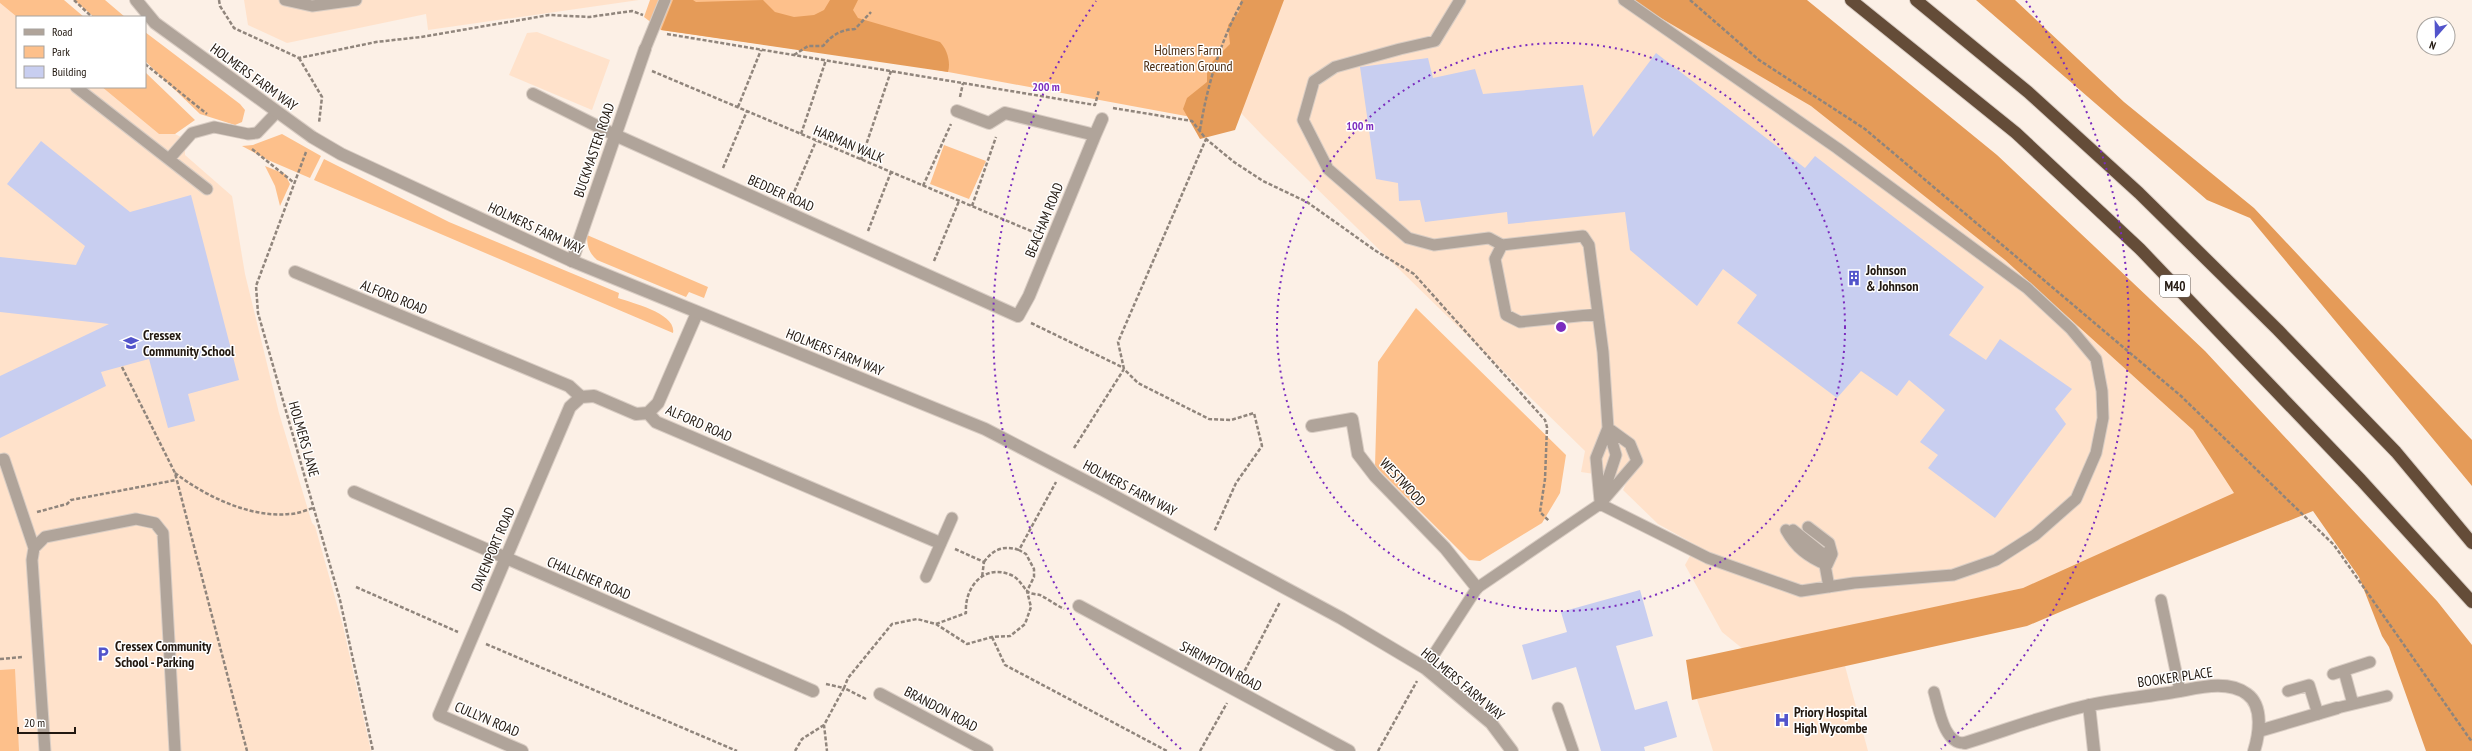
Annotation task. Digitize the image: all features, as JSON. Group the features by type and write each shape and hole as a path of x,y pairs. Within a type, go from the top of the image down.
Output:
{"highway":[{"name":"M40","path":"1851,0 2016,133 2140,249 2361,480 2472,602"},
{"path":"1916,0 2028,92 2139,193 2278,330 2396,452 2472,543"}],"street":[{"name":"HOLMERS FARM WAY","path":"136,0 155,23 312,137 341,154 572,261 985,429 1342,618 1424,668 1491,723 1512,751"},
{"name":"BUCKMASTER ROAD","path":"572,261 645,49"},
{"name":"BEDDER ROAD","path":"533,94 615,135 1018,316"},
{"path":"957,111 989,123 1005,113 1095,135"},
{"name":"BEACHAM ROAD","path":"1018,316 1029,296 1102,119"},
{"name":"ALFORD ROAD","path":"295,272 570,386 581,397 594,396 636,414 648,413 656,422 940,543"},
{"path":"648,413 658,403 697,313"},
{"name":"DAVENPORT ROAD","path":"439,715 570,407 581,397"},
{"name":"WESTWOOD","path":"1312,426 1352,419 1358,454 1375,476 1445,548 1477,588"},
{"name":"CHALLENER ROAD","path":"354,492 813,691"},
{"name":"SHRIMPTON ROAD","path":"1079,606 1349,751"},
{"name":"BOOKER PLACE","path":"1965,743 2053,714 2089,705 2218,686 2241,690 2249,695 2255,706 2259,731 2254,751"},
{"name":"BRANDON ROAD","path":"880,694 987,751"},
{"path":"2089,705 2094,751"},
{"path":"2259,731 2337,708"},
{"name":"CULLYN ROAD","path":"439,715 522,751"}],"lane":[{"path":"285,0 312,6 356,0"},
{"path":"645,49 665,0"},
{"path":"1460,0 1435,41 1335,67 1314,81 1303,120 1328,169 1408,238 1434,245 1489,238 1502,245 1583,236 1589,245 1603,352 1608,428 1616,455 1600,504"},
{"path":"1600,504 1708,558 1801,591 1953,575 1996,560 2035,535 2076,499 2096,453 2103,418 2102,391 2096,358 2071,329 2027,288 1836,148 1624,0"},
{"path":"77,88 207,189"},
{"path":"169,159 192,133 214,127 248,134 257,133 277,112"},
{"path":"1502,245 1495,259 1506,315 1520,322 1598,314"},
{"path":"1600,504 1596,458 1608,428"},
{"path":"1424,668 1477,588 1600,504 1637,461 1630,444 1608,428"},
{"path":"0,460 4,459 34,548 32,560 45,751"},
{"path":"926,577 952,518"},
{"path":"34,548 45,537 136,519 155,523 163,533 175,751"},
{"path":"1808,527 1830,543 1832,554 1827,565 1829,587"},
{"path":"1790,530 1795,546 1814,559 1827,565"},
{"path":"2161,600 2180,691"},
{"path":"2333,674 2370,662"},
{"path":"2344,670 2353,704"},
{"path":"2288,691 2309,684 2318,714"},
{"path":"1934,692 1950,738 1958,744 1965,743"},
{"path":"2337,708 2387,696"},
{"path":"1558,708 1573,751"}],"path":[{"path":"74,0 91,16"},
{"path":"219,0 220,6 234,28 299,58 376,42 421,38 549,15 589,17 632,11 656,23 666,34 1095,105 1099,90"},
{"path":"1200,131 1203,109 1225,38 1243,0"},
{"path":"794,55 808,46 823,46 831,37 843,30 855,29 871,12"},
{"path":"738,107 761,50"},
{"name":"HOLMERS LANE","path":"299,58 322,97 320,120 288,195 256,286 258,313 340,600 372,751"},
{"path":"801,134 826,60"},
{"name":"HARMAN WALK","path":"639,66 1052,240"},
{"path":"861,160 891,71"},
{"path":"923,186 957,111 963,83"},
{"path":"1102,119 1112,108 1192,121 1206,139 1234,162 1263,181 1307,202 1376,251 1414,274 1546,420 1545,479 1540,512 1559,531"},
{"path":"718,181 747,111"},
{"path":"972,206 1005,113"},
{"path":"1074,448 1124,369 1118,342 1206,139"},
{"path":"786,212 816,141"},
{"path":"863,246 891,172"},
{"path":"928,275 959,201"},
{"path":"1018,316 1124,369 1138,383 1209,419 1231,420 1254,413 1262,446 1236,483 1208,546"},
{"path":"122,366 175,473 247,751"},
{"path":"175,473 196,487 231,504 247,509 289,514 313,508"},
{"path":"23,515 67,504 71,500 176,480"},
{"path":"1019,550 1056,482"},
{"path":"940,543 984,562"},
{"path":"982,577 984,562 996,550 1012,547 1026,554 1034,569 1034,577 1027,592"},
{"path":"795,751 802,739 824,725 848,678 892,624 917,619 936,624 967,644 992,637 1010,636 1025,624 1031,607 1027,592 1021,582 1004,573 995,572 982,577 972,586 967,594 966,613 936,624"},
{"path":"356,587 737,751"},
{"path":"1200,751 1287,589"},
{"path":"1027,592 1040,595 1067,611 1079,606"},
{"path":"992,637 1005,665 1167,751"},
{"path":"0,659 26,657"},
{"path":"1378,751 1424,668"},
{"path":"813,691 826,684 844,688"},
{"path":"824,725 827,751"}],"shaded area":[{"path":"244,0 639,0 428,30 426,14 287,43 248,25"},
{"path":"673,0 693,0 696,2 763,0 775,12 794,17 814,15 824,10 830,0 858,0 853,10 858,18 940,42 945,48 948,56 948,72 661,30"},
{"path":"1241,0 1284,0 1235,130 1200,139 1183,109 1187,98 1207,82 1207,67 1230,44 1228,25 1239,12"},
{"path":"1255,0 1718,0 2070,260 2252,503 2023,588 1743,649 1722,632 1685,565 1696,545 1658,524 1623,490 1628,479 1581,472 1585,451 1263,136 1220,91"},
{"path":"1630,0 1807,0 1997,155 2205,351 2437,601 2472,645 2472,751 2426,751 2389,647 2382,636 2359,577 2313,511 2027,626 1692,700 1686,660 2023,588 2234,493 2193,430 2005,260 1811,106"},
{"path":"1976,0 2015,0 2124,102 2254,208 2472,440 2472,486 2250,218 2207,200"},
{"name":"Cressex Community School","path":"0,3 16,16 16,88 103,88 159,134 175,134 185,139 185,155 232,196 245,274 279,413 312,523 315,526 343,626 371,751 0,751"},
{"path":"537,32 610,60 592,110 509,75 527,33"},
{"name":"Priory Hospital High Wycombe","path":"1845,666 1868,751 1713,751 1697,699"}],"green space":[{"path":"0,0 64,0 83,16 16,16 0,3"},
{"path":"74,0 105,0 124,16 93,16"},
{"name":"Holmers Farm Recreation Ground","path":"650,0 1278,0 1202,119 916,66 661,30 644,17"},
{"path":"146,33 240,104 245,110 242,122 235,125 200,114 146,62"},
{"path":"146,73 195,120 175,134 159,134 103,88 146,88"},
{"path":"282,134 321,156 310,178 268,160 242,146 253,145"},
{"path":"944,145 986,161 969,199 930,184"},
{"path":"324,159 449,222 619,293 618,298 653,310 668,320 672,326 673,333 314,180"},
{"path":"265,166 285,174 290,184 280,206 275,186"},
{"path":"587,235 708,287 704,298 689,292 686,297 597,260 589,249"},
{"path":"1416,308 1566,455 1560,493 1542,523 1480,561 1469,560 1375,466 1378,362"},
{"path":"15,669 19,751 0,751 0,670"}],"building":[{"name":"Johnson & Johnson","path":"1656,53 1805,168 1815,156 1984,287 1949,335 1986,360 2000,339 2072,389 2055,409 2066,424 1995,518 1928,468 1938,455 1920,442 1945,410 1909,380 1897,396 1861,371 1837,398 1737,323 1757,295 1723,269 1697,306 1630,250 1625,212 1508,224 1507,212 1425,222 1420,200 1399,201 1398,183 1376,179 1360,67 1428,58 1433,78 1475,69 1483,94 1583,85 1593,137"},
{"path":"41,141 130,212 191,195 239,380 188,394 195,421 168,428 149,359 101,372 106,386 0,438 0,376 109,324 0,312 0,257 76,265 85,246 7,184"},
{"path":"1640,590 1653,636 1616,646 1635,710 1667,701 1677,737 1644,747 1645,751 1601,751 1576,667 1532,680 1522,645 1567,632 1561,612"}],"place":[{"name":"Johnson & Johnson","path":"1854,278"},
{"name":"Cressex Community School","path":"131,343"},
{"name":"Cressex Community School - Parking","path":"103,654"},
{"name":"Priory Hospital High Wycombe","path":"1782,720"}]}
